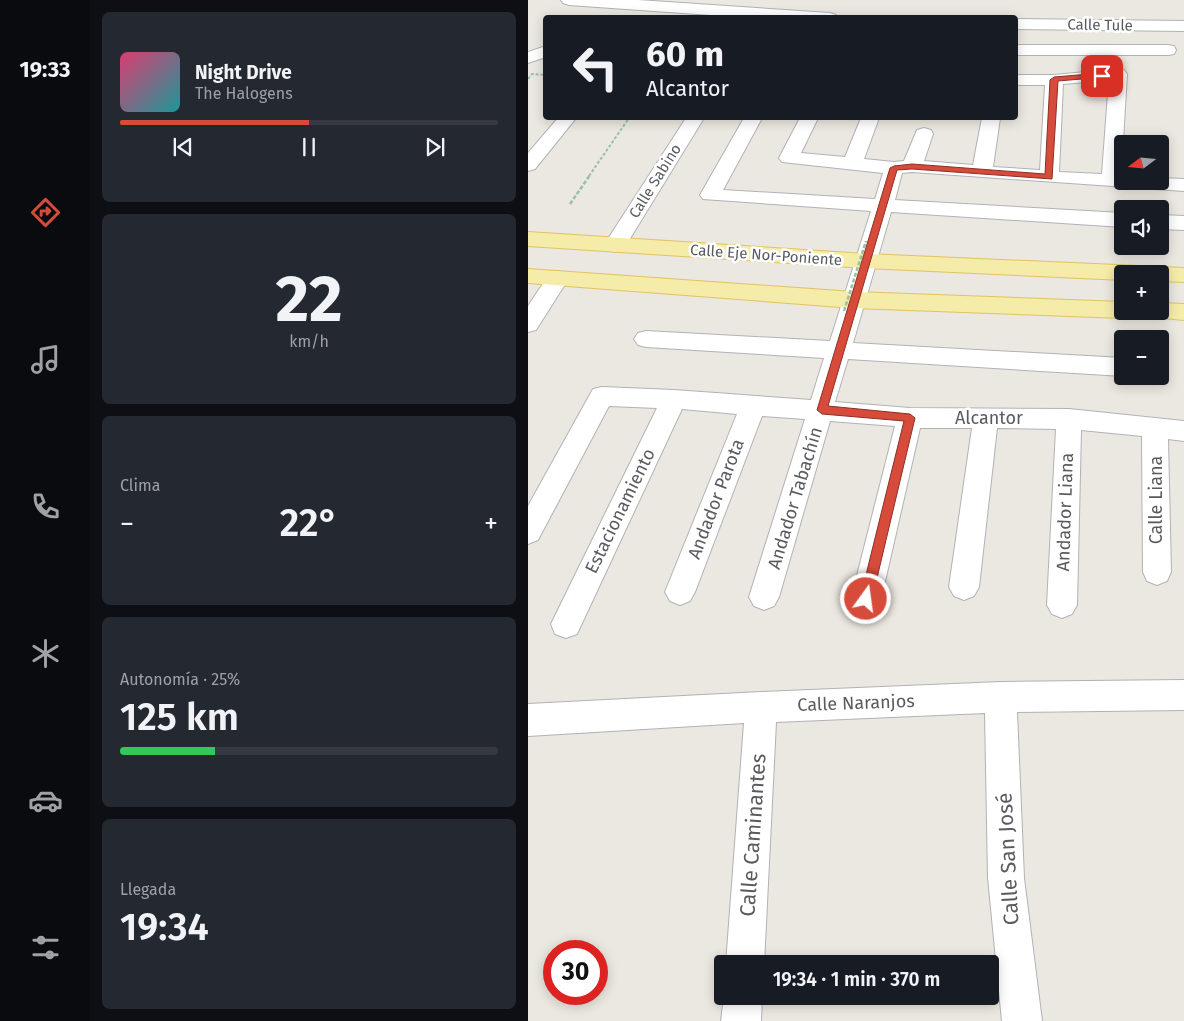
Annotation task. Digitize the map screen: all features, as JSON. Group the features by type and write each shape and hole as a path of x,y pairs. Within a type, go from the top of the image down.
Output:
{"main road":[{"name":"Calle Eje Nor-Poniente","path":"528,239 668,249 866,251 1184,275"},
{"path":"586,280 606,268 611,258 610,245"},
{"path":"652,285 644,273 652,258 668,249"},
{"path":"528,276 652,285 849,305 1114,310"},
{"path":"1169,311 1184,312"}],"street":[{"path":"569,0 744,15"},
{"path":"583,15 592,1"},
{"name":"Calle Tule","path":"1018,24 1184,26"},
{"path":"1018,50 1168,50"},
{"path":"530,66 543,53"},
{"path":"1018,80 1054,80 1118,74 1111,181"},
{"path":"1049,177 1054,80"},
{"path":"528,165 565,120"},
{"name":"Calle Sabino","path":"610,245 694,120"},
{"path":"752,120 710,195 1114,219"},
{"path":"808,120 789,158 1184,185"},
{"path":"852,163 869,120"},
{"path":"982,172 991,120"},
{"name":"Andador Tabachín","path":"764,597 822,410 839,350 849,305 866,251 882,205 924,134"},
{"path":"1169,222 1184,223"},
{"path":"528,324 558,278"},
{"path":"646,339 1114,366"},
{"name":"Alcantor","path":"528,532 602,396 674,399 910,418 1069,419 1184,431"},
{"name":"Estacionamiento","path":"566,624 674,399"},
{"name":"Andador Parota","path":"680,592 753,405"},
{"path":"964,587 986,417"},
{"path":"866,599 910,418"},
{"name":"Andador Liana","path":"1062,605 1069,419"},
{"name":"Calle Liana","path":"1155,427 1156,572"},
{"name":"Calle Naranjos","path":"528,720 761,707 1001,697 1184,695"},
{"name":"Calle San José","path":"1001,697 1006,878 1022,1021"},
{"name":"Calle Caminantes","path":"746,955 761,707"},
{"path":"741,1021 742,1005"}],"path":[{"path":"528,79 530,66 543,73"},
{"path":"570,204 628,120"},
{"path":"849,305 866,251"}],"route":[{"path":"866,599 910,418 822,410 894,168 912,166 1049,177 1054,80 1102,76"}]}
